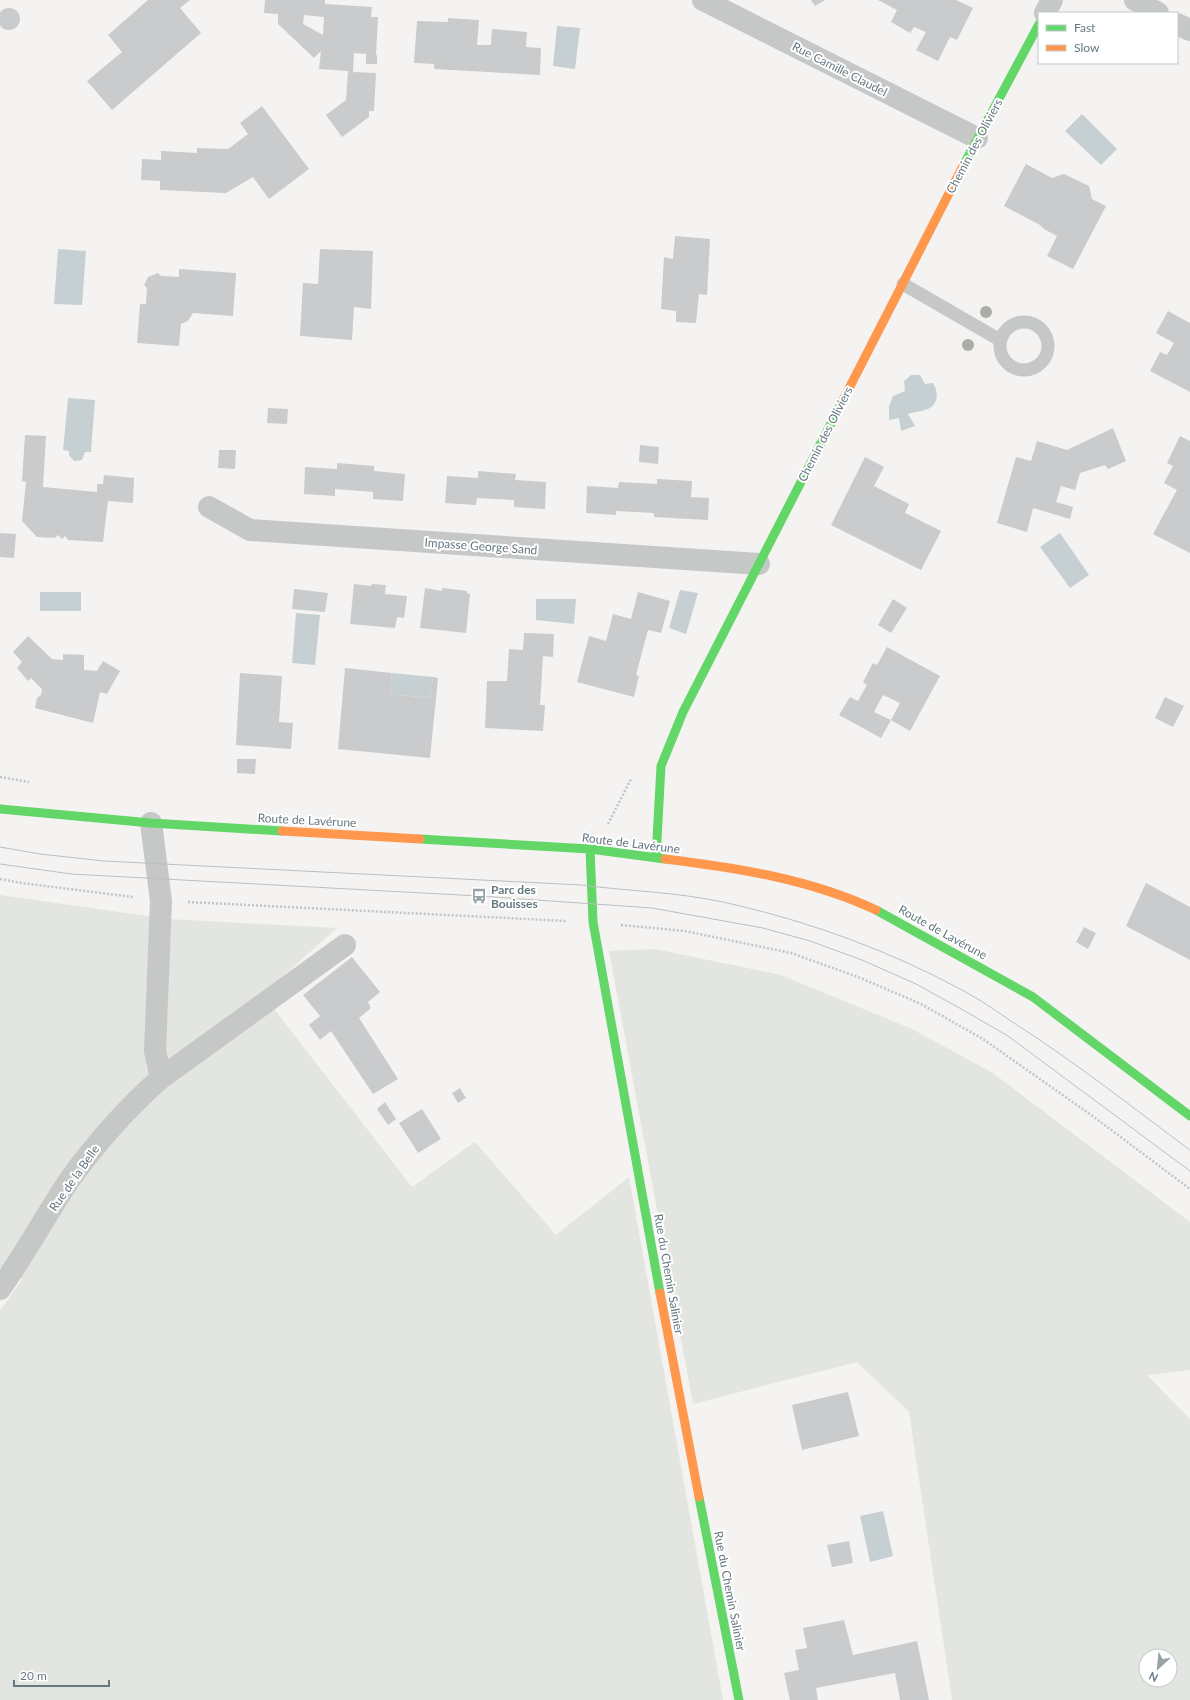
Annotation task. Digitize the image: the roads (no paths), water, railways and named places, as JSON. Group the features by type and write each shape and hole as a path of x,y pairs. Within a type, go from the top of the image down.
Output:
{"street":[{"name":"Rue Camille Claudel","path":"703,0 978,138"},
{"path":"1046,12 1052,0"},
{"path":"1135,0 1156,12"},
{"path":"1178,24 1190,30"},
{"name":"Chemin des Oliviers","path":"656,858 661,766 667,748 683,712 978,138 1038,26"},
{"name":"Impasse George Sand","path":"209,507 250,530 759,564"},
{"name":"Route de Lavérune","path":"0,809 151,823 590,849 743,869 816,887 848,897 884,914 1033,997 1190,1116"},
{"path":"151,823 161,901 155,1051 162,1078"},
{"name":"Rue du Chemin Salinier","path":"590,849 593,922 674,1371 739,1700"},
{"name":"Rue de la Belle","path":"0,1289 70,1180 102,1137 132,1103 162,1078 344,945"}],"lane":[{"path":"903,284 1000,340"}],"tram line":[{"path":"0,847 40,854 104,861 581,885 688,896 723,902 787,918 819,928 881,952 942,979 971,995 1059,1053 1190,1150"},
{"path":"0,864 71,874 479,896 652,908 763,928 810,941 862,960 916,984 956,1006 1008,1036 1190,1171"}],"place":[{"name":"Parc des Bouisses","path":"479,896"}]}
